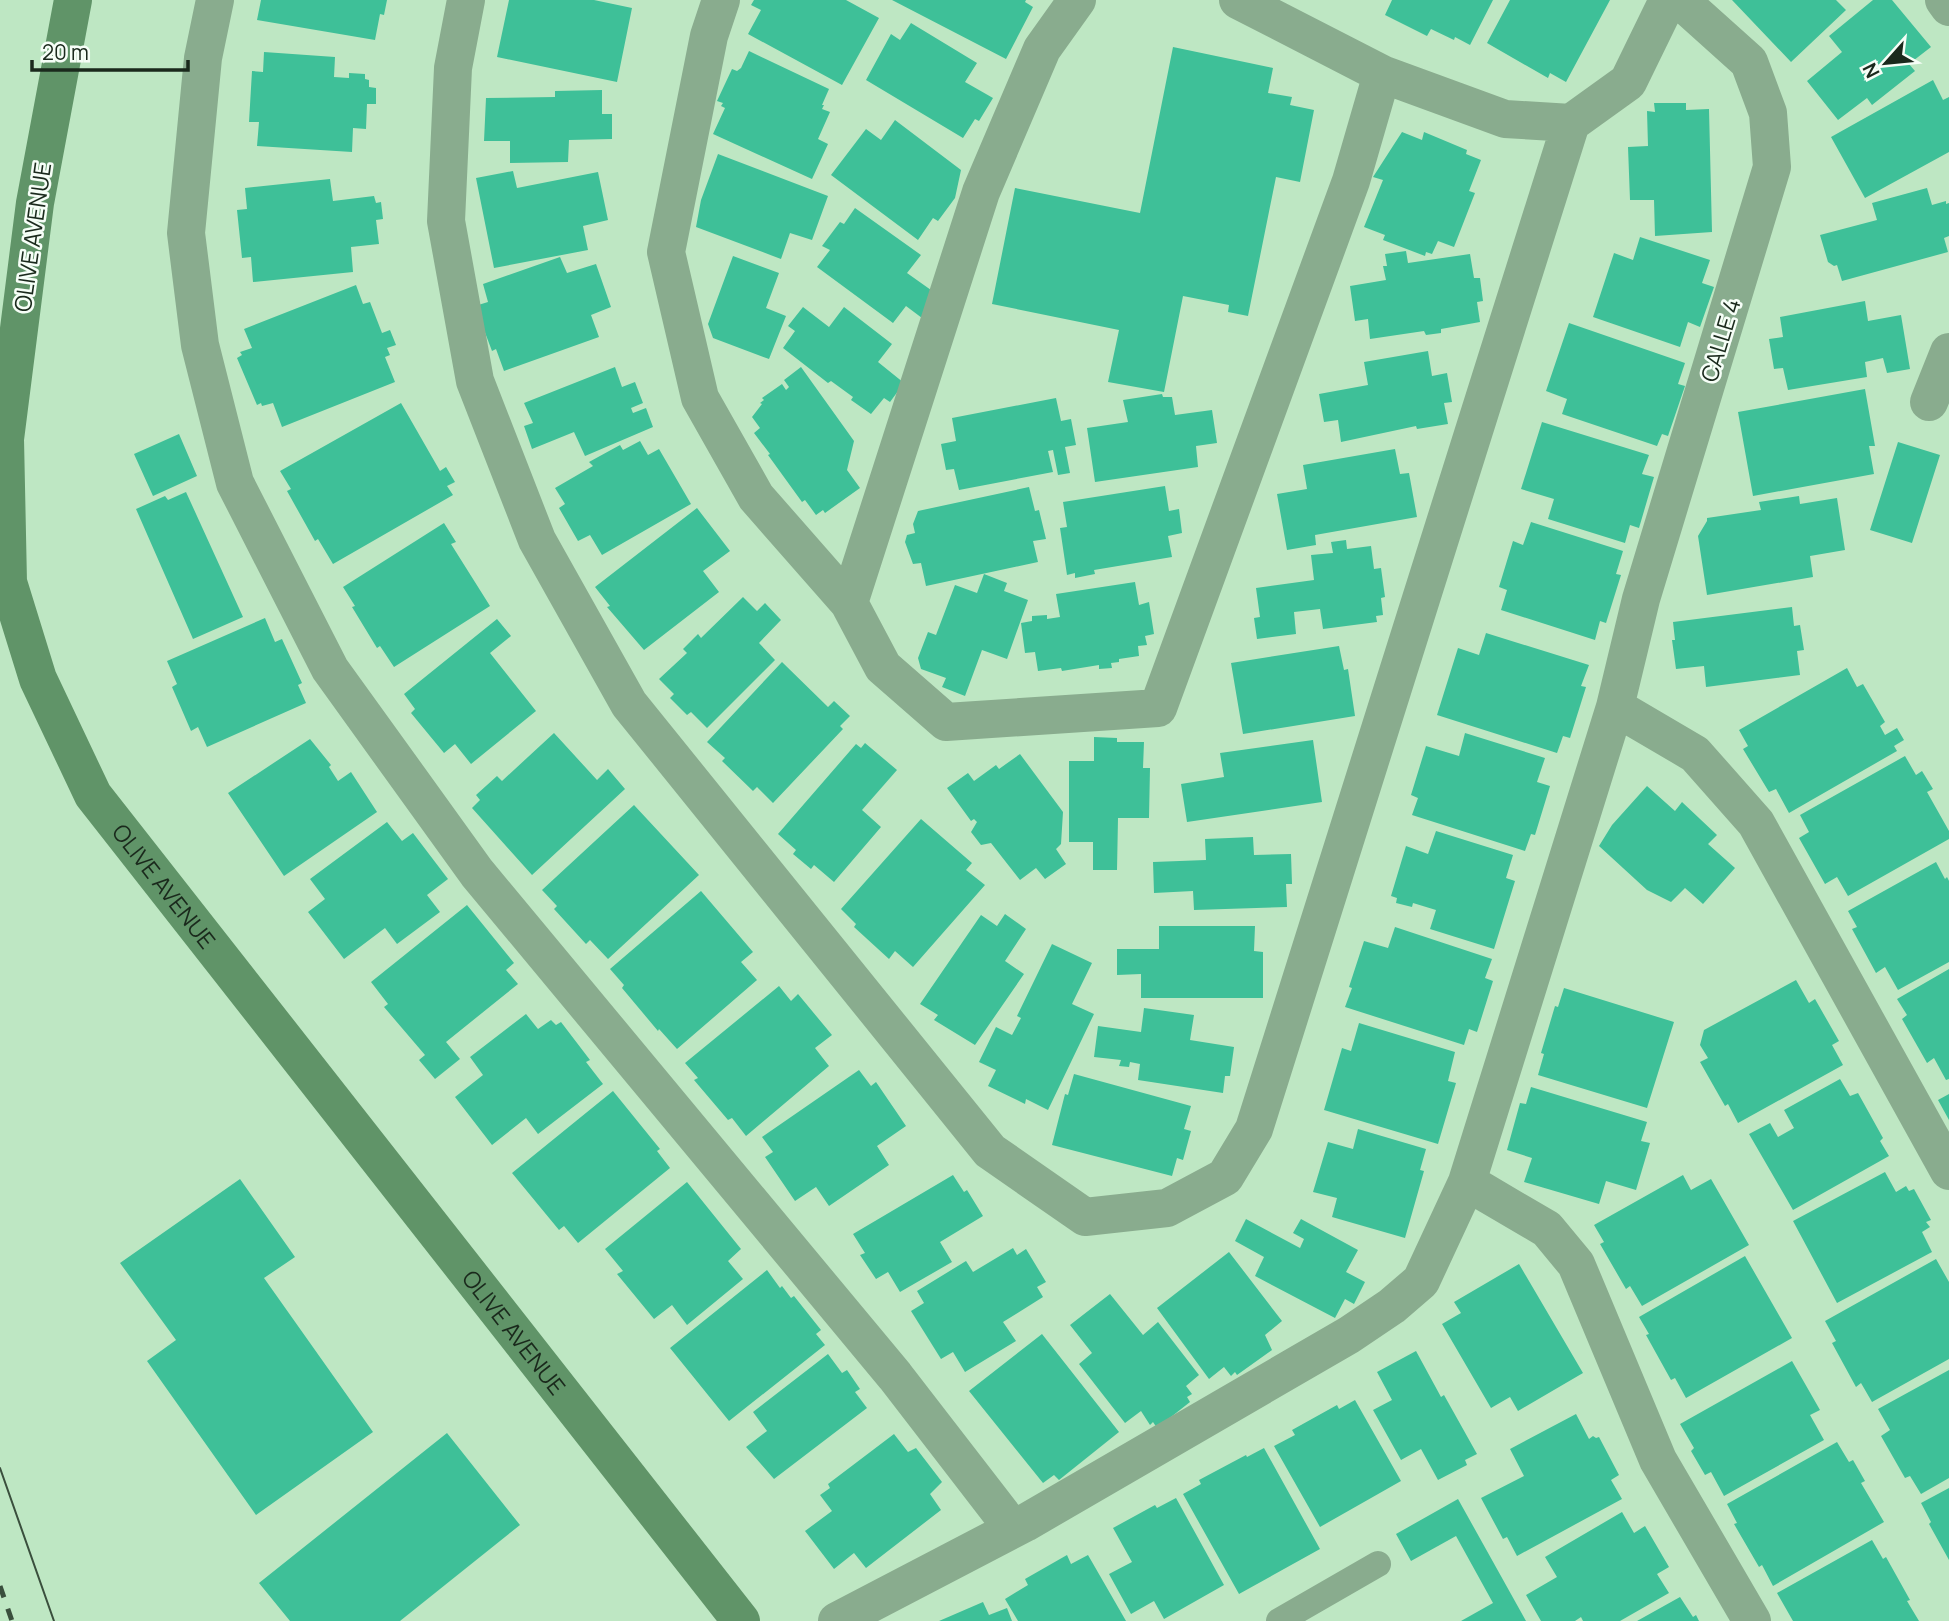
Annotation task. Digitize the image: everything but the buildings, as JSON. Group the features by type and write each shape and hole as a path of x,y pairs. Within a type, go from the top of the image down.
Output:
{"main road":[{"name":"OLIVE AVENUE","path":"73,0 35,204 5,439 8,582 38,679 93,795 741,1621"}],"street":[{"path":"215,0 203,58 186,233 200,345 235,483 330,669 477,873 895,1376 1013,1529"},
{"path":"466,0 453,68 446,221 475,381 537,540 629,704 990,1151 1084,1217 1167,1208 1225,1177 1254,1129 1571,123 1628,82 1668,0"},
{"path":"721,0 709,36 666,252 700,398 756,497 849,603 883,667 946,722 1158,708 1351,181 1382,74"},
{"path":"849,603 981,192 1042,49 1077,0"},
{"path":"1238,0 1382,74 1505,119 1571,123"},
{"name":"CALLE 4","path":"837,1621 1013,1529 1349,1335 1392,1306 1421,1281 1467,1182 1615,707 1641,599 1772,167 1768,113 1749,62 1680,0"},
{"path":"1944,0 1949,7"},
{"path":"1929,402 1949,352"},
{"path":"1615,707 1695,754 1756,823 1949,1171"},
{"path":"1467,1182 1547,1229 1576,1264 1658,1460 1752,1621"}],"lane":[{"path":"1279,1621 1378,1564"}],"tram line":[{"path":"0,1468 54,1621"}],"railway":[{"path":"0,1586 12,1621"}]}
